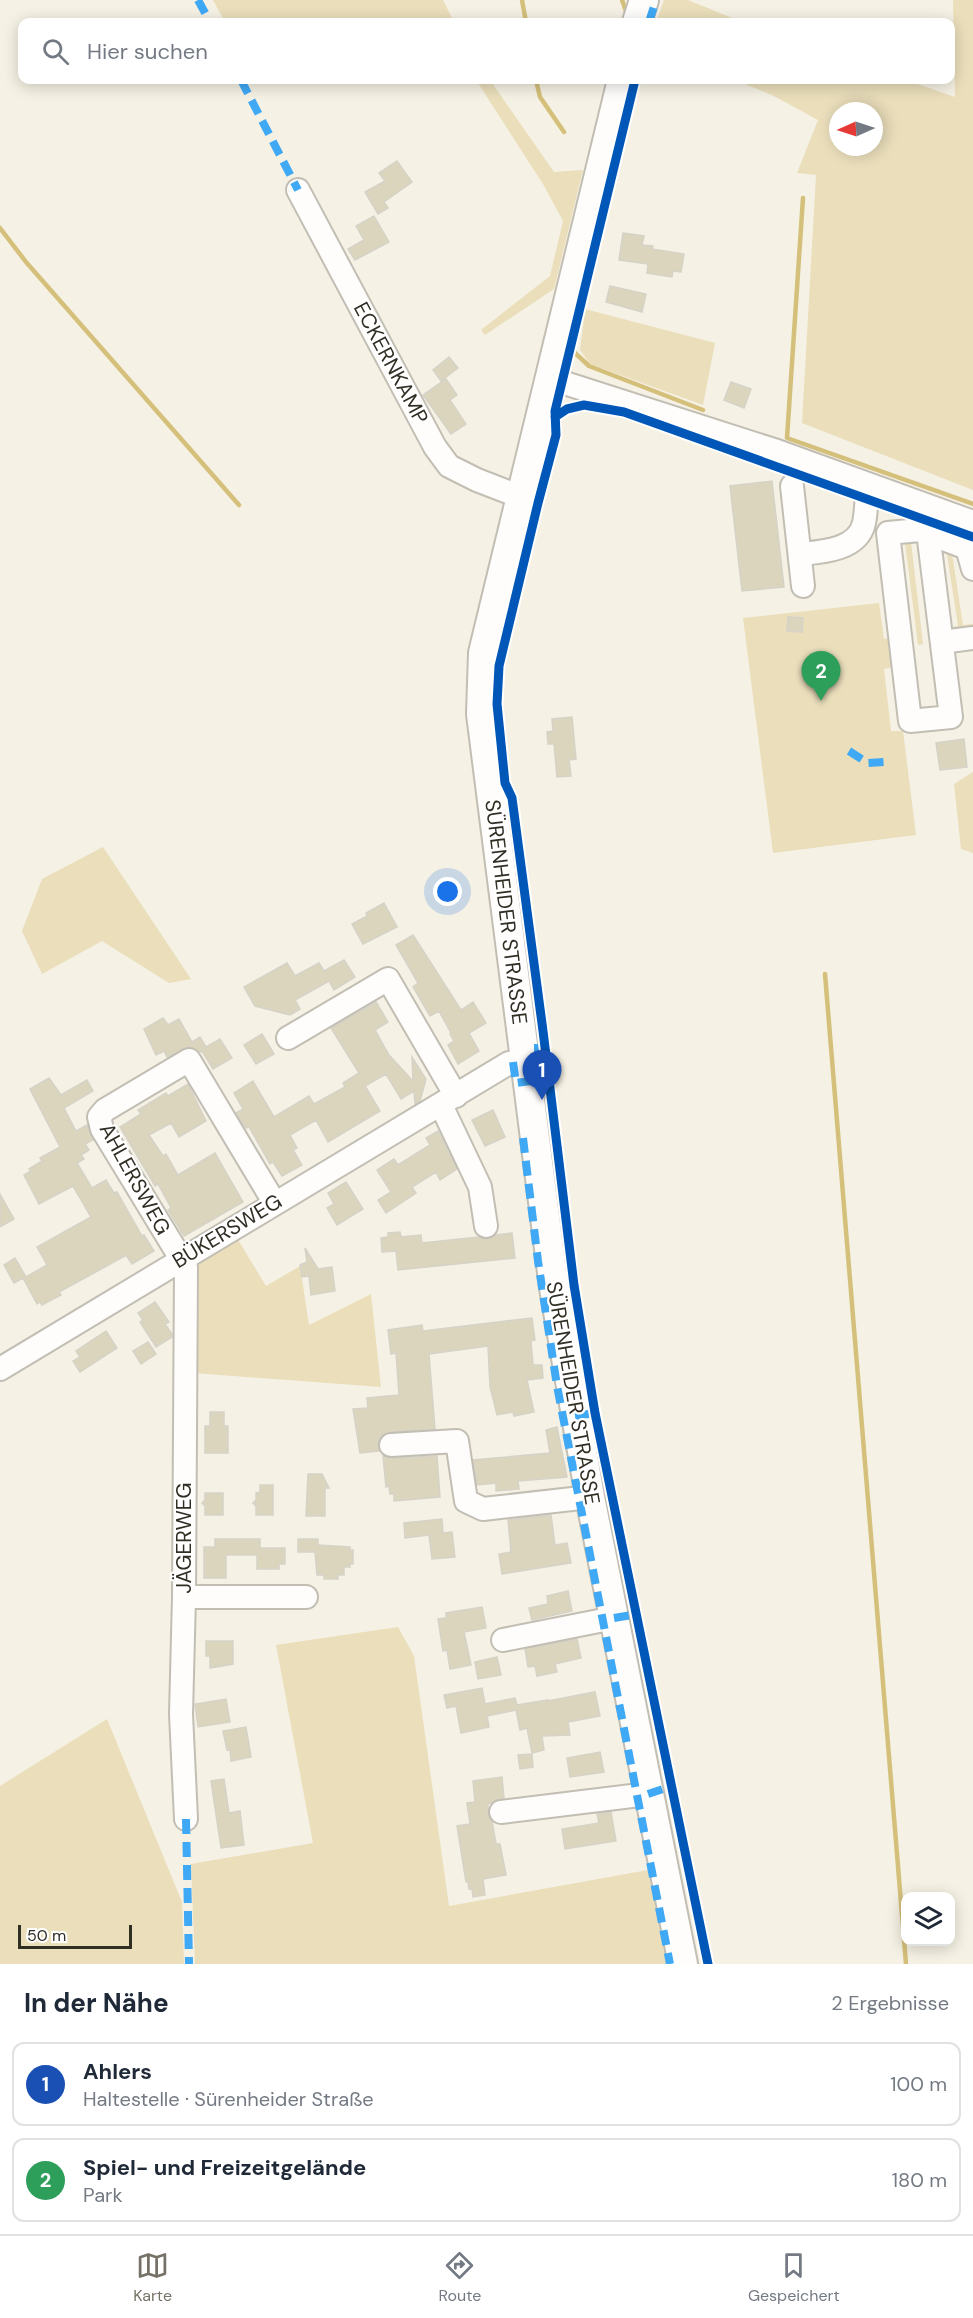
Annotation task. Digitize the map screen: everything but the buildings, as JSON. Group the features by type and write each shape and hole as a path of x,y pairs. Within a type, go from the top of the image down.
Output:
{"main road":[{"path":"638,18 644,0"},
{"name":"SÜRENHEIDER STRASSE","path":"621,84 483,653 481,714 554,1288 590,1497 683,1964"}],"street":[{"name":"ECKERNKAMP","path":"298,190 435,447 449,466 520,497"},
{"path":"549,378 777,451 973,522"},
{"path":"800,554 830,552 855,537 862,530 870,485"},
{"path":"792,486 803,586"},
{"path":"935,509 928,532 951,717 910,721 888,533 920,530 928,532 968,548 973,569"},
{"path":"942,642 973,638"},
{"path":"288,1038 388,979 448,1101 480,1187 486,1226"},
{"name":"AHLERSWEG","path":"181,1259 102,1129 99,1117 105,1110 189,1060 274,1202"},
{"name":"BÜKERSWEG","path":"0,1369 274,1202 509,1063 525,1060"},
{"name":"JÄGERWEG","path":"181,1259 186,1267 181,1714 186,1819"},
{"path":"391,1445 457,1441 466,1501 483,1509 590,1497"},
{"path":"184,1597 306,1597"},
{"path":"503,1640 614,1618"},
{"path":"501,1812 648,1794"}],"shaded area":[{"path":"213,0 443,0 452,18 223,18"},
{"path":"664,0 688,0 732,18 657,18"},
{"path":"953,0 973,0 973,490 802,423 816,175 797,173 818,120 772,95 745,84 918,84 955,97"},
{"path":"479,84 493,84 554,172 583,170 554,289 485,335 481,330 550,276 563,221 543,184"},
{"path":"585,309 715,343 703,405 590,364 580,350"},
{"path":"911,542 923,644 918,645 905,543"},
{"path":"946,548 952,553 963,625 973,624 973,628 955,633 947,628 958,626"},
{"path":"879,603 884,639 892,638 895,667 884,669 891,731 903,731 916,835 773,853 743,618"},
{"path":"973,772 973,853 961,849 954,784"},
{"path":"103,847 191,979 169,983 102,941 42,974 22,931 42,879"},
{"path":"234,1233 266,1286 300,1266 309,1325 371,1294 381,1387 194,1373 195,1257"},
{"path":"398,1627 414,1656 449,1906 648,1870 668,1964 195,1964 191,1864 313,1843 276,1645"},
{"path":"107,1719 182,1902 184,1964 0,1964 0,1786"}],"waterway":[{"path":"522,0 525,18"},
{"path":"622,0 626,11"},
{"path":"537,84 540,97 564,132"},
{"path":"803,198 787,438 973,504"},
{"path":"0,228 26,262 239,505"},
{"path":"574,352 589,366 703,410"},
{"path":"825,974 906,1964"}],"marked path":[{"path":"198,0 208,18"},
{"path":"650,18 656,0"},
{"path":"243,84 298,190"},
{"path":"849,751 868,763 885,762"},
{"path":"513,1062 516,1083 538,1080 538,1044"},
{"path":"523,1138 538,1261 557,1386 670,1964"},
{"path":"575,1416 595,1413"},
{"path":"614,1618 638,1614"},
{"path":"648,1794 672,1786"},
{"path":"186,1819 189,1964"}],"cycle path":[{"path":"634,84 555,411 556,435 499,666 497,704 505,783 512,798 543,1031 574,1285 595,1413 708,1964"},
{"path":"555,417 567,409 584,405 624,412 973,537"}],"place":[{"name":"Spiel- und Freizeitgelände","path":"821,701"},
{"name":"Ahlers","path":"542,1100"}]}
